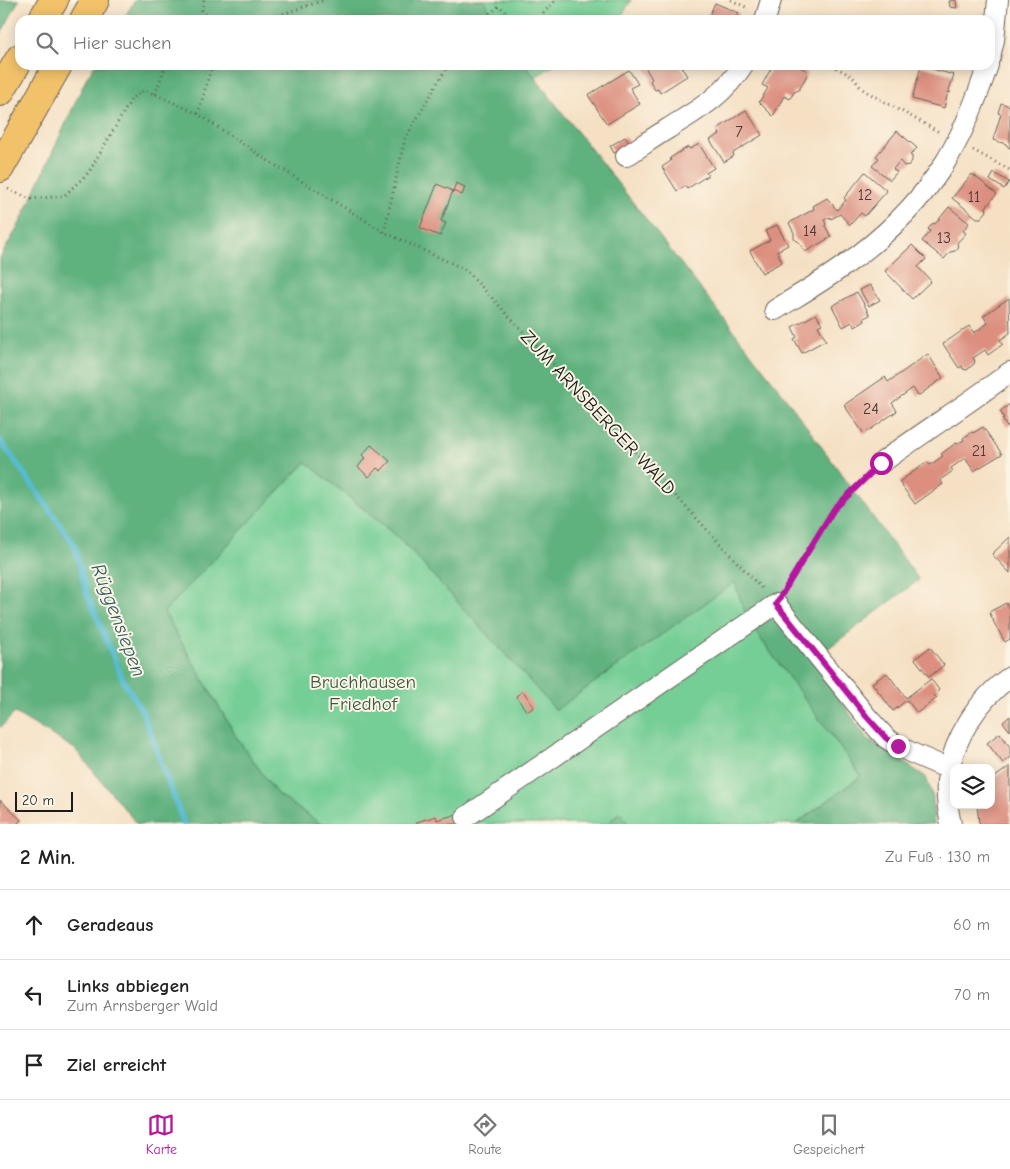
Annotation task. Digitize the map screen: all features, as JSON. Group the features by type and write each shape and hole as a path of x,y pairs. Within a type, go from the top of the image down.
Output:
{"highway":[{"path":"45,15 54,0"},
{"path":"87,15 95,0"},
{"path":"0,92 15,66"},
{"path":"4,178 56,70"}],"street":[{"path":"768,15 772,0"},
{"path":"995,30 998,0"},
{"path":"626,156 720,94 730,84 739,70"},
{"path":"775,310 846,264 896,223 909,209 942,168 977,98 986,70"},
{"path":"881,463 1010,372"},
{"path":"466,817 776,604 886,738 914,754 949,769"},
{"path":"951,824 947,783 949,769 961,736 969,721 987,698 1010,676"}],"path":[{"path":"204,0 202,10 206,15"},
{"path":"279,15 325,0"},
{"path":"541,15 556,0"},
{"path":"488,15 499,6 509,15"},
{"path":"4,178 30,199 64,196 89,172 132,98 143,91 155,94 164,70"},
{"path":"198,114 211,70"},
{"path":"384,232 405,139 445,70"},
{"path":"841,70 853,77 861,88 867,92 1010,170"},
{"name":"ZUM ARNSBERGER WALD","path":"155,94 198,114 267,160 384,232 466,270 776,604"},
{"path":"776,604 834,509 881,463"}],"green space":[{"path":"0,0 19,0 0,36"},
{"path":"135,0 485,0 491,15 126,15"},
{"path":"485,0 631,0 622,15 491,15"},
{"path":"92,70 529,70 777,386 919,580 813,661 867,738 926,777 933,797 934,824 796,824 861,776 752,627 742,605 735,582 556,710 399,538 306,462 164,612 237,738 277,794 321,824 137,824 75,749 15,713 0,728 0,258 20,223"},
{"path":"529,70 546,70 535,77"},
{"name":"Bruchhausen Friedhof","path":"306,462 399,538 556,709 735,582 742,605 752,627 861,776 796,824 628,824 619,813 607,824 321,824 277,794 237,738 164,612"},
{"path":"620,812 628,824 607,824"}],"building":[{"path":"956,0 957,8 950,7 949,1"},
{"path":"715,3 739,13 738,15 709,15"},
{"path":"629,70 638,84 630,88 640,104 607,124 588,95"},
{"path":"647,70 683,70 687,76 660,93 658,89 655,90 650,81 652,79"},
{"path":"770,70 806,70 807,75 799,90 794,92 790,99 784,96 773,116 759,102 768,88 762,85"},
{"path":"920,70 936,70 954,75 944,108 912,99"},
{"path":"1001,103 1010,106 1010,148 1006,144 993,140 1001,114 998,113"},
{"path":"746,110 762,135 733,153 734,156 724,162 710,140 720,134 717,129"},
{"path":"897,131 917,148 910,155 912,156 912,161 909,165 904,166 900,161 893,169 897,172 890,180 872,166 879,158 876,156"},
{"path":"625,137 630,144 614,153 610,146"},
{"path":"699,144 714,168 706,173 708,175 687,189 685,186 677,191 662,167 671,161 670,158 688,147 690,149"},
{"path":"865,172 887,191 865,216 861,213 850,225 840,214 831,219 830,217 824,220 831,237 805,252 799,242 794,239 794,233 789,223 814,209 813,206 827,198 837,210"},
{"path":"994,173 1009,182 1004,189 990,180"},
{"path":"972,174 997,194 986,207 987,211 981,218 977,218 952,198"},
{"path":"456,183 465,187 462,195 453,191"},
{"path":"437,184 453,191 441,221 446,223 440,236 420,228"},
{"path":"949,207 969,223 963,231 966,233 957,243 958,248 950,252 944,259 922,241 930,231 928,229 933,223 935,224"},
{"path":"777,225 788,245 777,251 782,262 762,273 750,251 770,240 765,231"},
{"path":"912,245 926,259 918,267 931,281 912,299 885,271"},
{"path":"870,285 880,300 869,306 860,290"},
{"path":"857,292 870,315 864,318 865,321 855,327 852,322 843,327 832,306"},
{"path":"1009,298 1010,333 1000,340 1003,344 988,355 985,350 973,358 974,364 967,370 963,369 962,366 959,368 943,344 969,326 974,333 988,323 983,316"},
{"path":"816,314 822,324 818,326 826,340 802,353 794,339 797,337 792,327"},
{"path":"928,354 943,378 918,396 913,388 892,403 897,411 864,434 844,405 885,377 888,382"},
{"path":"1010,404 1010,425 1007,427 1000,411"},
{"path":"983,427 1002,454 974,471 965,458 951,468 953,471 940,480 943,484 915,504 899,482 927,462 930,465 943,456 941,454 956,443"},
{"path":"371,445 390,461 381,471 377,468 369,477 358,467 365,458 362,455"},
{"path":"1010,537 1010,573 992,554"},
{"path":"1006,603 1010,609 1010,639 1005,642 989,612"},
{"path":"930,647 944,665 929,677 915,659"},
{"path":"887,673 906,698 931,679 939,690 934,695 937,698 917,713 907,700 893,711 872,683"},
{"path":"523,691 534,707 527,712 516,696"},
{"path":"1010,716 1010,731 1003,722"},
{"path":"1000,733 1010,747 1010,758 1003,763 987,743"},
{"path":"1010,766 1010,824 981,824 979,822 977,809 995,809 995,777"},
{"path":"0,800 21,820 17,824 0,824"},
{"path":"457,814 460,824 417,824 417,822 436,816 437,820"}],"waterway":[{"name":"Rüggensiepen","path":"0,440 74,544 86,591 123,680 142,711 184,824"}],"route":[{"path":"881,463 834,509 776,604 867,717 886,738 898,746"}]}
